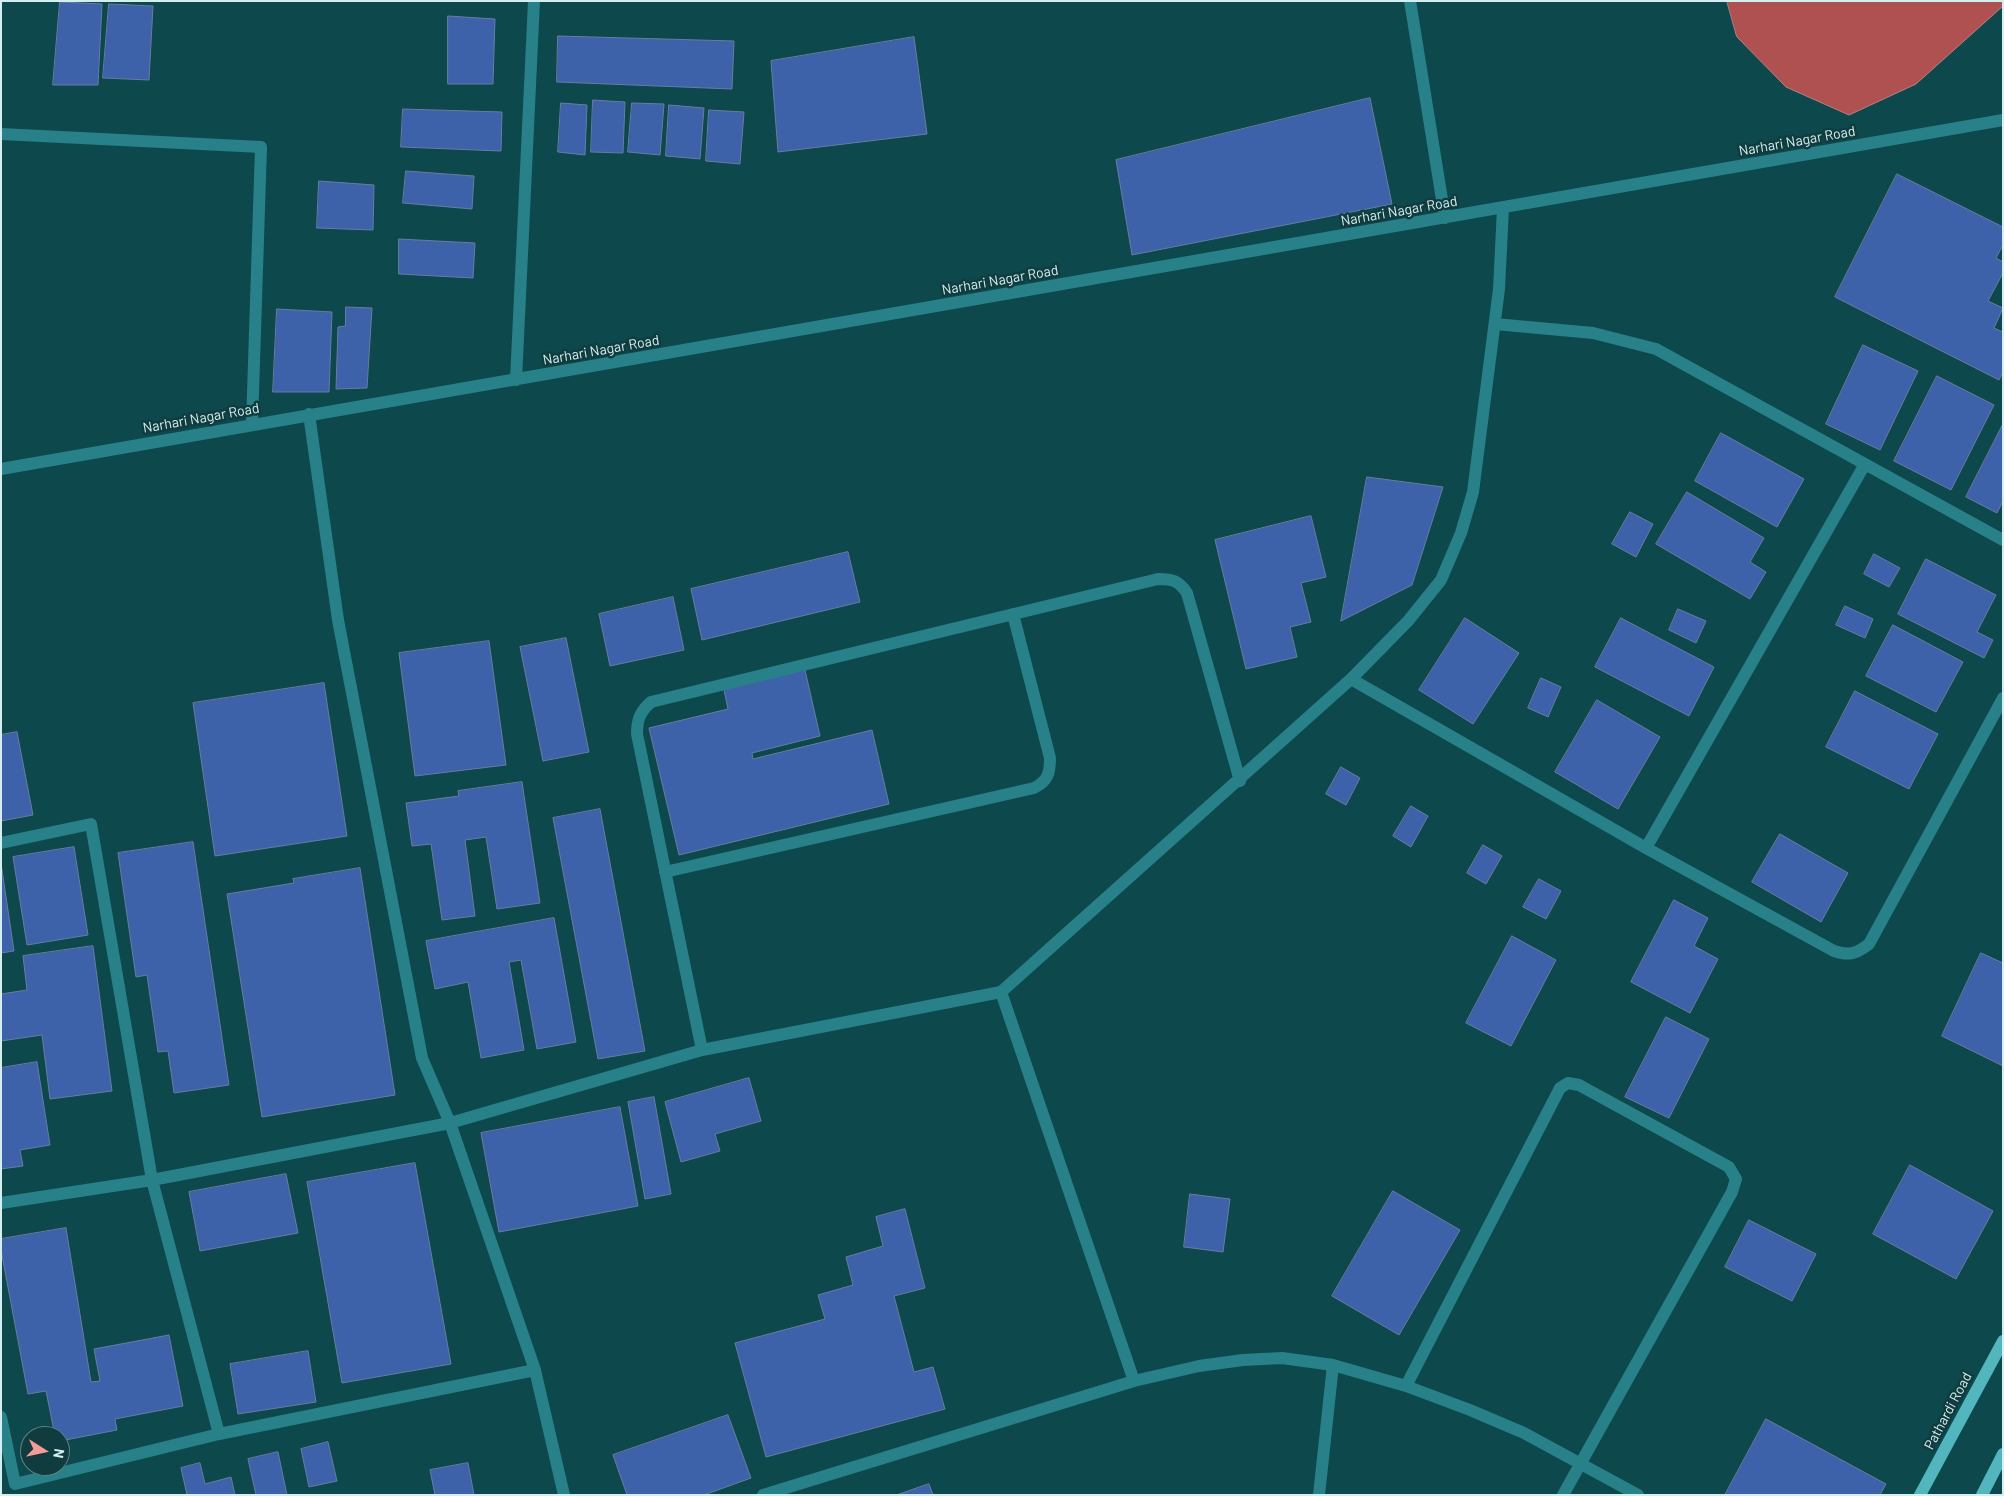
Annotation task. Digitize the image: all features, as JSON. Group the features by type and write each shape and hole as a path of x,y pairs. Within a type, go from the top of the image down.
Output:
{"main road":[{"name":"Pathardi Road","path":"1920,1495 2003,1341"},
{"path":"1982,1495 2003,1454"}],"street":[{"path":"516,380 534,1"},
{"path":"1410,1 1445,218"},
{"name":"Narhari Nagar Road","path":"1,469 2003,120"},
{"path":"1,134 261,147 252,424"},
{"path":"1,1203 152,1180 450,1123 702,1050 1001,992 1351,679 1408,621 1441,580 1461,533 1473,492 1481,442 1499,289 1503,208"},
{"path":"1495,324 1592,333 1656,349 2003,540"},
{"path":"309,414 338,620 422,1058 450,1123 536,1370 564,1495"},
{"path":"1646,848 1865,464"},
{"path":"702,1050 637,734 637,722 642,710 651,702 1158,579 1172,579 1180,584 1186,593 1240,780"},
{"path":"665,872 1034,788 1043,784 1050,773 1050,758 1013,614"},
{"path":"1351,679 1646,848 1834,952 1847,956 1858,953 1869,944 2003,698"},
{"path":"1,843 91,824 152,1180 219,1434"},
{"path":"1001,992 1134,1381"},
{"path":"1406,1386 1560,1088 1568,1083 1579,1085 1729,1166 1736,1179 1727,1200 1563,1495"},
{"path":"763,1495 779,1492 1134,1381 1199,1366 1243,1360 1282,1358 1334,1365 1406,1386 1470,1410 1524,1433 1638,1495"},
{"path":"1319,1495 1334,1365"},
{"path":"1,1417 15,1484 219,1434 536,1370"}],"shaded area":[{"path":"1727,1 2003,1 2003,6 1916,84 1849,115 1786,87 1737,37"}],"building":[{"path":"60,2 102,4 98,85 53,85"},
{"path":"109,4 153,6 149,80 103,78"},
{"path":"448,16 495,19 493,84 448,84"},
{"path":"558,36 734,41 732,89 557,82"},
{"path":"914,37 927,134 778,152 771,61"},
{"path":"1370,98 1392,204 1132,255 1116,160"},
{"path":"593,100 625,102 623,153 591,152"},
{"path":"561,103 587,105 585,155 558,152"},
{"path":"632,103 664,104 660,155 628,152"},
{"path":"669,105 704,108 700,159 666,156"},
{"path":"403,109 502,112 501,151 401,147"},
{"path":"709,110 744,112 740,164 706,161"},
{"path":"406,171 474,176 472,209 403,203"},
{"path":"1897,174 2003,227 2003,245 1996,258 2003,262 2003,273 1988,301 2003,308 1994,328 2003,332 2003,372 1999,380 1835,297"},
{"path":"319,181 374,185 373,230 317,228"},
{"path":"399,239 475,243 473,278 399,274"},
{"path":"346,307 372,308 367,388 336,389 338,327 345,326"},
{"path":"277,309 332,312 329,392 273,392"},
{"path":"1863,345 1918,371 1880,450 1826,424"},
{"path":"1937,376 1994,405 1951,490 1894,461"},
{"path":"2003,424 2003,501 1997,513 1966,497"},
{"path":"1721,433 1804,479 1777,527 1695,481"},
{"path":"1367,477 1443,487 1412,585 1341,621"},
{"path":"1687,492 1764,538 1750,562 1766,572 1750,599 1656,544"},
{"path":"1630,512 1653,524 1636,557 1612,544"},
{"path":"1311,516 1326,577 1301,583 1311,622 1290,627 1297,657 1246,669 1215,540"},
{"path":"848,552 860,602 702,640 691,589"},
{"path":"1874,554 1900,568 1889,587 1864,574"},
{"path":"1926,559 1996,595 1977,632 1993,640 1984,658 1898,614"},
{"path":"673,597 684,650 610,666 599,614"},
{"path":"1845,606 1873,619 1865,638 1836,625"},
{"path":"1678,609 1706,621 1696,643 1669,630"},
{"path":"1465,618 1519,653 1473,724 1419,690"},
{"path":"1621,618 1714,667 1689,716 1595,667"},
{"path":"1893,625 1963,662 1936,712 1866,676"},
{"path":"566,638 589,752 543,761 520,647"},
{"path":"489,641 506,765 415,776 399,653"},
{"path":"805,670 820,736 752,753 753,759 872,730 889,804 679,855 649,728 728,709 724,690"},
{"path":"1541,678 1561,687 1548,717 1528,708"},
{"path":"324,683 347,836 215,856 193,703"},
{"path":"1855,691 1938,734 1909,789 1826,747"},
{"path":"1597,700 1660,737 1618,809 1555,772"},
{"path":"17,732 33,815 1,821 1,735"},
{"path":"1341,767 1360,778 1346,805 1326,794"},
{"path":"522,782 540,903 497,909 486,837 465,840 475,916 442,920 431,844 412,846 406,803 459,796 458,791"},
{"path":"1411,806 1428,816 1411,847 1393,836"},
{"path":"600,809 645,1051 598,1059 553,818"},
{"path":"1780,834 1848,873 1821,922 1752,882"},
{"path":"193,842 229,1085 174,1093 168,1051 158,1052 147,975 136,977 118,853"},
{"path":"1483,845 1502,856 1486,884 1467,873"},
{"path":"74,847 88,935 27,945 13,857"},
{"path":"1,863 14,951 1,953"},
{"path":"360,868 395,1095 262,1117 227,894 294,883 293,879"},
{"path":"1539,879 1561,891 1546,919 1523,907"},
{"path":"1674,900 1708,918 1694,946 1718,959 1690,1013 1631,982"},
{"path":"554,918 576,1042 537,1049 521,960 509,962 524,1050 481,1058 468,982 435,989 426,941"},
{"path":"1512,936 1556,960 1511,1046 1466,1023"},
{"path":"93,946 112,1091 50,1099 42,1035 1,1041 1,994 27,990 23,956"},
{"path":"1981,953 2003,963 2003,1066 1942,1036"},
{"path":"1666,1017 1709,1039 1669,1118 1625,1097"},
{"path":"37,1062 50,1145 20,1150 23,1166 1,1169 1,1068"},
{"path":"749,1078 761,1121 715,1134 720,1151 681,1162 665,1102"},
{"path":"654,1097 671,1194 645,1199 628,1102"},
{"path":"620,1107 638,1206 499,1232 481,1133"},
{"path":"415,1163 451,1364 342,1383 307,1182"},
{"path":"1910,1165 1993,1211 1956,1279 1873,1234"},
{"path":"286,1174 298,1233 200,1251 189,1192"},
{"path":"1393,1191 1460,1230 1399,1335 1332,1296"},
{"path":"1190,1194 1230,1199 1223,1252 1184,1247"},
{"path":"905,1209 925,1288 894,1296 914,1372 933,1367 945,1409 766,1457 735,1343 825,1319 818,1295 853,1285 846,1257 883,1246 876,1217"},
{"path":"1749,1220 1816,1254 1792,1301 1725,1267"},
{"path":"66,1228 91,1382 100,1381 94,1349 169,1335 183,1406 115,1419 117,1430 70,1439 70,1426 53,1426 46,1391 28,1394 1,1250 1,1239"},
{"path":"308,1351 316,1402 238,1414 230,1364"},
{"path":"728,1415 751,1478 704,1495 627,1495 613,1455"},
{"path":"1766,1419 1886,1484 1880,1495 1725,1495"},
{"path":"328,1442 337,1481 309,1487 301,1449"},
{"path":"278,1452 287,1495 256,1495 248,1459"},
{"path":"200,1463 205,1484 231,1477 235,1495 187,1495 181,1468"},
{"path":"468,1463 474,1495 435,1495 430,1470"},
{"path":"929,1484 933,1495 897,1495"}]}
